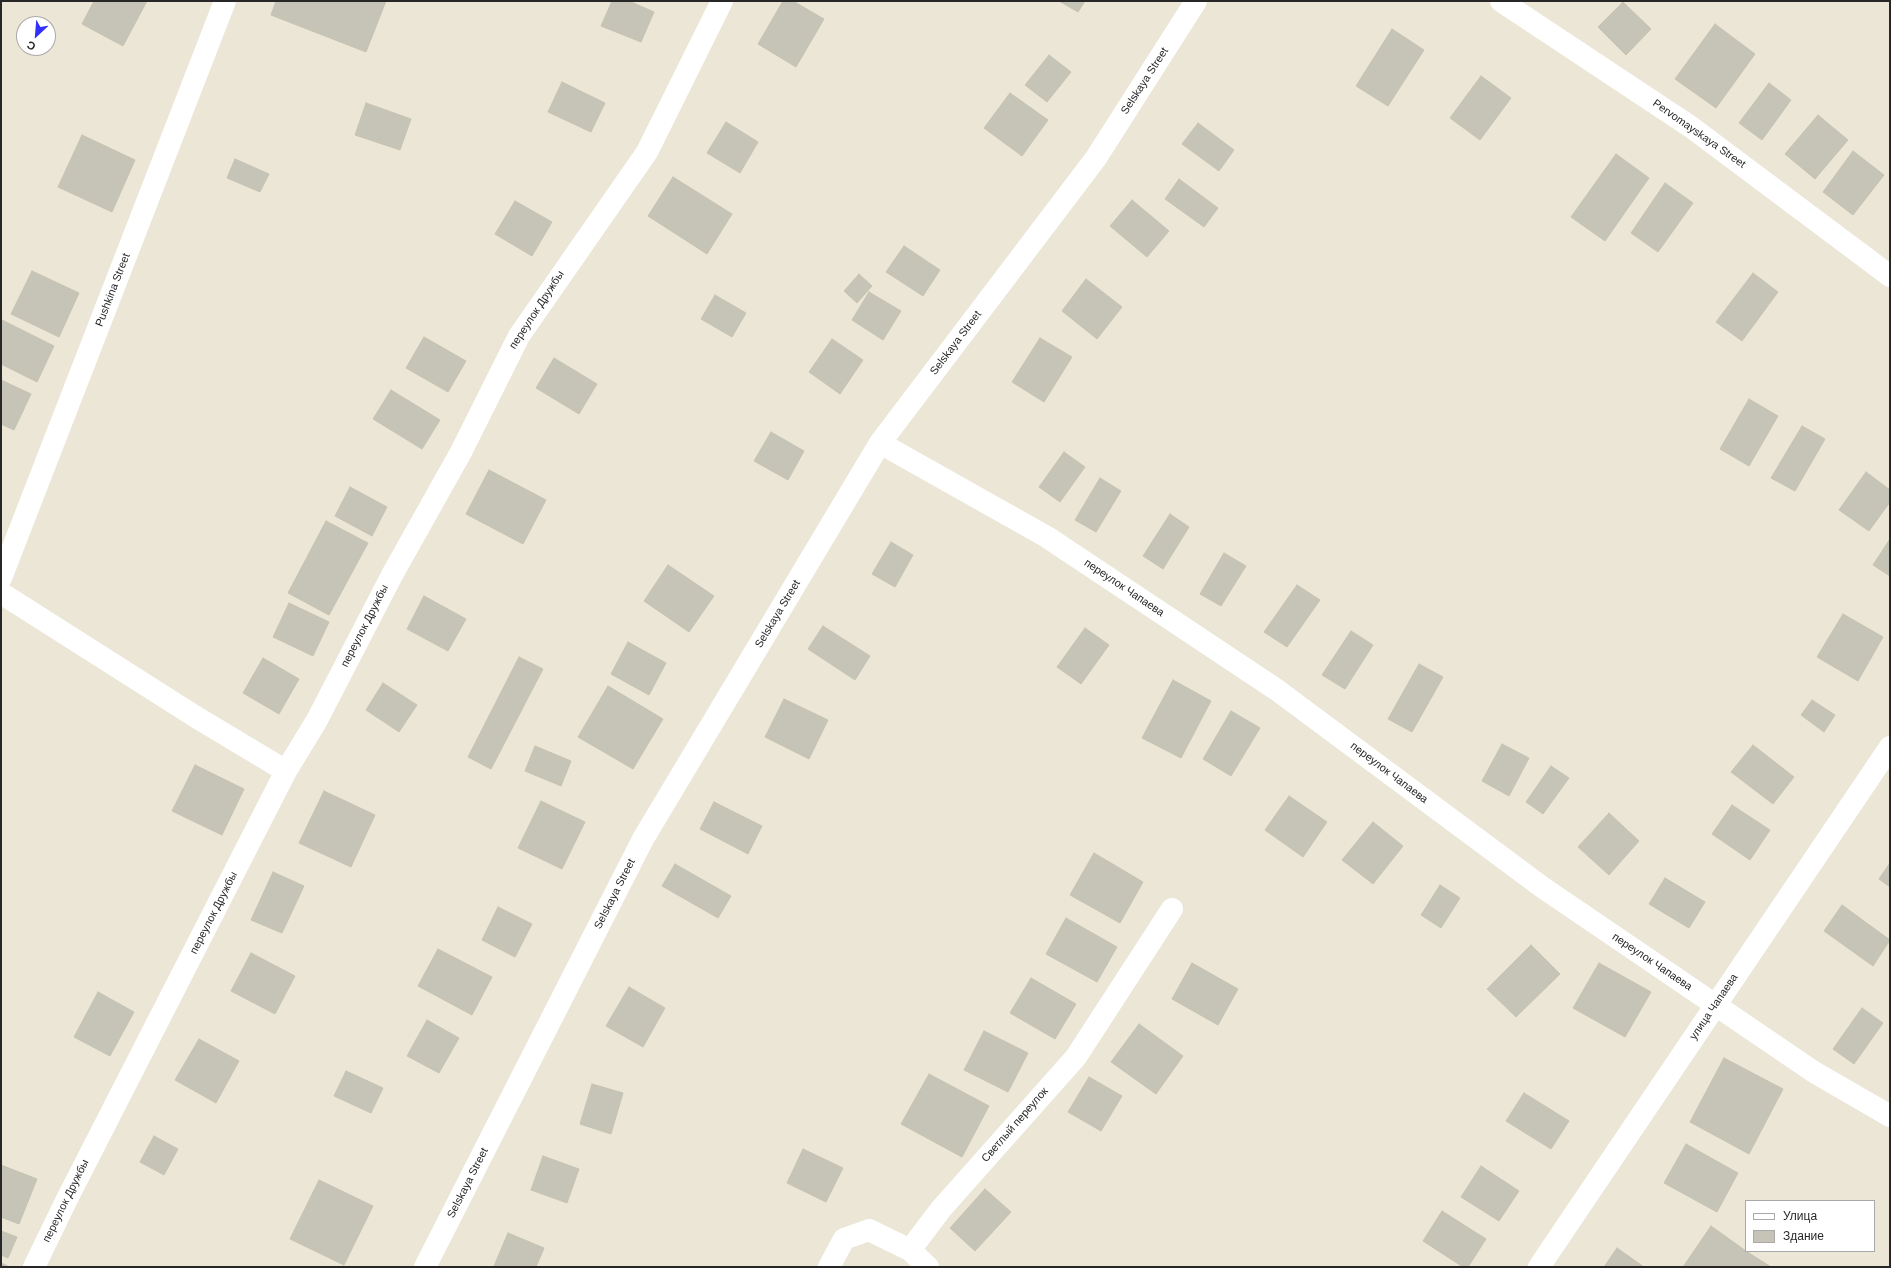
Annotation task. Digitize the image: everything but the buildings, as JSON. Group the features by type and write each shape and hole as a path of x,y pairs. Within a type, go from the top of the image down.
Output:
{"street":[{"name":"Pushkina Street","path":"1,578 225,1"},
{"name":"переулок Дружбы","path":"34,1267 66,1199 286,771 317,720 392,575 461,452 519,336 646,152 722,1"},
{"name":"Selskaya Street","path":"426,1267 643,839 880,443 1096,158 1196,1"},
{"name":"Pervomayskaya Street","path":"1501,1 1691,127 1890,276"},
{"name":"переулок Чапаева","path":"880,443 1047,537 1277,690 1542,887 1814,1072 1890,1116"},
{"path":"1,593 196,717 286,771"},
{"name":"улица Чапаева","path":"1539,1267 1890,747"},
{"name":"Светлый переулок","path":"910,1250 941,1210 1076,1056 1172,909"},
{"path":"829,1267 844,1238 869,1230 910,1250 928,1267"}]}
